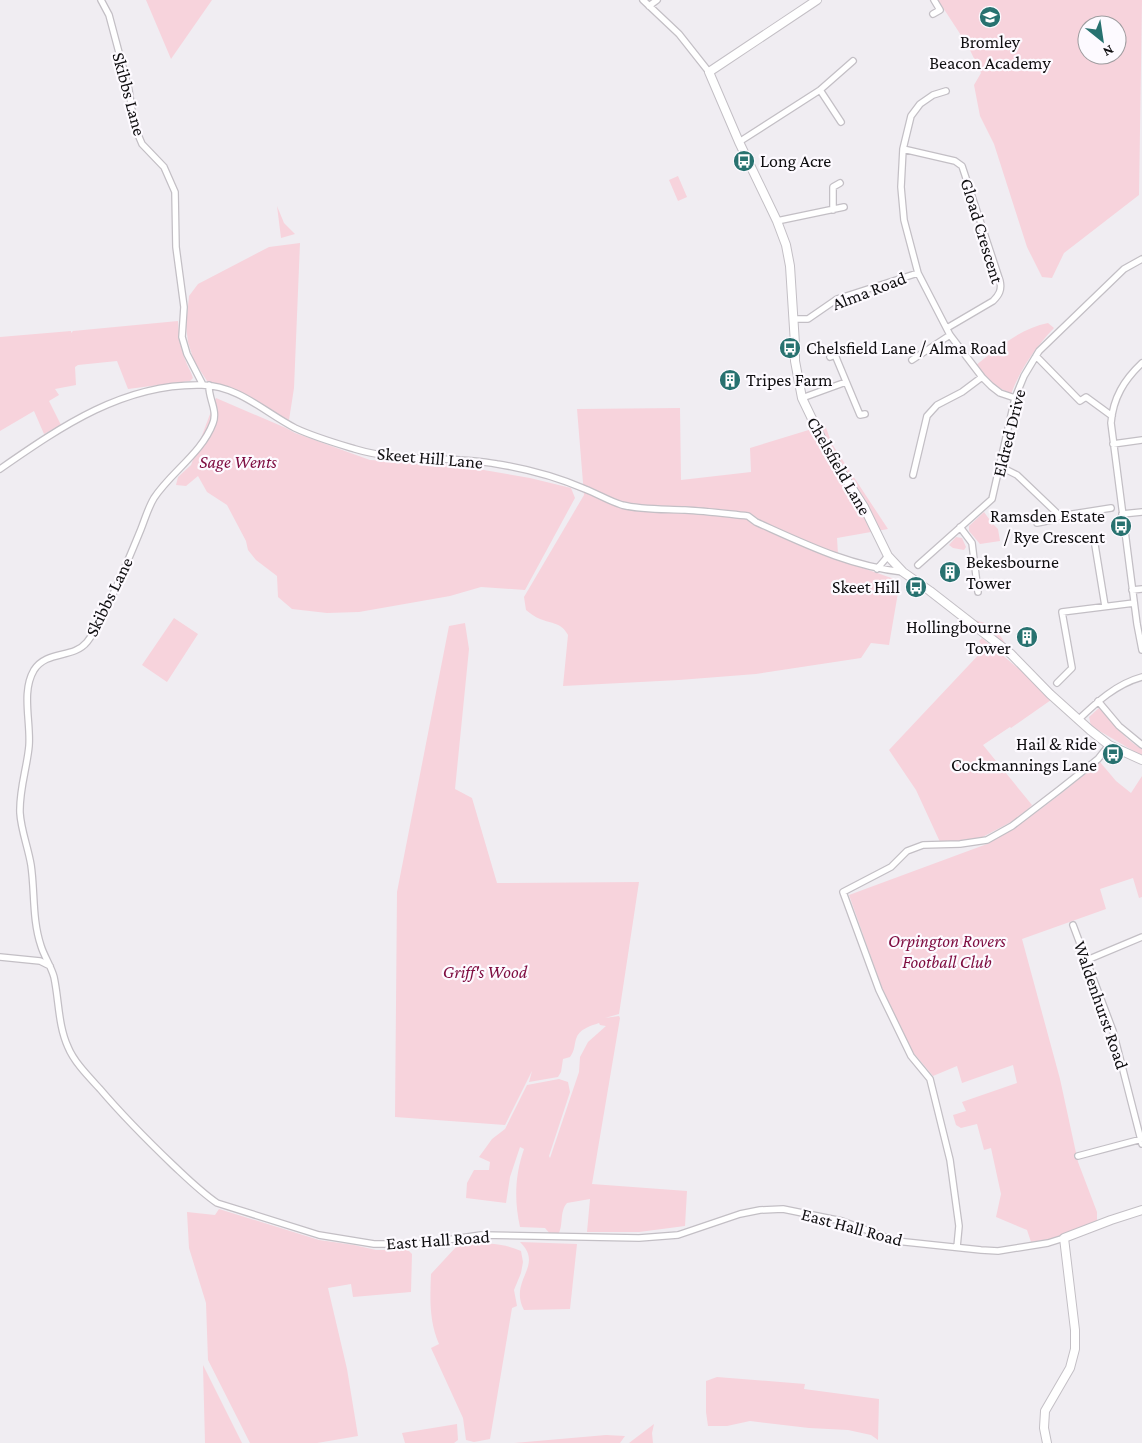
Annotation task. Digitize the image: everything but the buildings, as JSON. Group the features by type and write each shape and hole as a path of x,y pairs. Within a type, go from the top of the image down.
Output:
{"street":[{"name":"Skibbs Lane","path":"50,966 41,946 34,917 30,863 20,815 23,778 29,748 30,726 27,702 29,682 34,670 42,660 76,651 85,645 94,633 121,579 154,499 163,485 188,460 214,421 214,407 208,390 187,354 182,337 183,299 176,247 174,185 164,168 142,144 134,125 127,81 108,14 101,0"},
{"name":"Chelsfield Lane","path":"643,0 679,34 709,72 739,142 777,221 786,245 790,266 795,361 802,398 826,448 864,507 888,556 903,572 1011,654 1078,720 1109,745 1142,760"},
{"path":"649,6 657,0"},
{"path":"709,72 817,0"},
{"path":"933,14 940,10 934,0"},
{"path":"739,142 820,90 853,61"},
{"path":"820,90 840,122"},
{"path":"946,91 933,95 920,104 911,116 903,149 900,187 904,220 918,272 950,335 982,378 1000,393 1015,398"},
{"name":"Gload Crescent","path":"903,149 955,161 962,166 1000,281 1001,288 998,296 993,301 947,328"},
{"path":"833,210 833,187 840,183"},
{"path":"777,221 844,207"},
{"name":"Eldred Drive","path":"918,565 992,499 1015,398 1024,376 1036,356 1060,330 1124,269 1142,259"},
{"name":"Alma Road","path":"793,320 808,319 837,299 918,272"},
{"path":"912,360 950,335"},
{"path":"830,356 835,355 860,415 865,414"},
{"path":"1036,356 1080,401 1086,396 1112,416"},
{"path":"1142,362 1122,386 1116,399 1112,416 1113,444 1132,590 1142,650"},
{"path":"913,475 927,416 937,406 982,378"},
{"path":"802,398 846,382"},
{"name":"Skeet Hill Lane","path":"0,469 74,420 132,393 206,385 234,392 259,404 287,423 308,433 362,451 413,458 482,461 521,468 557,478 624,505 645,509 687,510 748,516 756,522 823,552 877,570 903,572"},
{"path":"1113,444 1142,440"},
{"path":"999,466 1017,475 1060,516"},
{"path":"1037,523 1060,516 1111,508"},
{"path":"1122,514 1142,512"},
{"path":"960,527 972,543 978,592"},
{"path":"1095,545 1105,606"},
{"path":"877,570 888,556"},
{"path":"1132,590 1142,589"},
{"path":"1057,683 1072,668 1062,612 1134,603"},
{"path":"1078,720 1098,701 1123,684 1142,677"},
{"path":"1098,701 1119,726 1142,745"},
{"path":"957,1247 959,1226 950,1160 930,1079 911,1056 878,990 843,892 891,867 907,851 923,845 960,844 987,840 1012,826 1059,790 1098,759 1109,745"},
{"name":"Waldenhurst Road","path":"1073,925 1113,1031 1142,1141"},
{"path":"1086,960 1142,937"},
{"path":"36,960 41,946"},
{"path":"0,956 36,960 50,966"},
{"name":"East Hall Road","path":"50,966 58,996 61,1028 68,1050 127,1120 204,1194 217,1203 319,1235 374,1244 419,1244 481,1235 639,1238 678,1235 740,1214 760,1210 783,1210 842,1221 896,1241 981,1250 998,1251 1048,1243 1064,1238"},
{"path":"1078,1156 1142,1141"},
{"path":"1047,1443 1044,1428 1045,1411 1070,1368 1075,1349 1075,1330 1064,1238 1142,1210"}],"green space":[{"path":"146,0 212,0 171,59"},
{"path":"938,0 1142,0 1139,195 1064,253 1052,278 1042,277 1027,247 994,144 980,116 974,85 981,73 968,46"},
{"path":"678,176 687,197 678,201 669,180"},
{"path":"277,206 284,223 295,234 281,238"},
{"path":"300,243 294,388 289,420 207,381 194,361 188,342 186,326 189,296 198,284 269,247"},
{"path":"178,321 182,350 193,378 190,381 128,389 117,361 78,365 75,367 76,385 55,389 59,395 49,401 61,425 44,434 34,411 0,431 0,337 71,331 71,333 73,331"},
{"path":"1048,323 1054,328 1029,359 1011,394 990,383 975,366 1019,334"},
{"name":"Sage Wents","path":"216,398 295,433 370,460 449,464 530,478 571,488 575,498 525,590 481,587 450,596 359,612 327,613 292,609 278,597 277,576 256,560 248,550 246,541 227,505 207,492 198,476 186,486 176,485 178,477 191,465"},
{"path":"680,408 681,480 751,472 750,448 825,425 832,444 888,529 837,538 840,560 900,581 889,645 871,643 861,658 756,674 563,686 568,635 559,626 538,618 526,610 524,597 584,495 577,409"},
{"path":"984,512 992,523 991,526 993,524 998,529 1000,541 980,544 969,531 969,526"},
{"path":"956,537 962,538 966,547 964,550 953,548 949,545"},
{"path":"174,618 198,634 167,682 142,665"},
{"path":"974,620 993,625 1009,649 973,622"},
{"name":"Griff's Wood","path":"465,623 469,649 455,789 472,798 497,883 639,882 619,1014 605,1018 619,1016 620,1018 592,1184 687,1191 685,1226 639,1232 587,1232 590,1199 567,1203 563,1210 558,1235 551,1235 545,1228 520,1227 516,1188 524,1149 520,1147 510,1177 506,1203 466,1198 467,1183 474,1170 489,1170 490,1162 479,1157 492,1139 505,1129 527,1085 559,1079 568,1082 570,1092 549,1156 550,1158 579,1072 580,1057 588,1042 606,1026 599,1023 585,1028 577,1036 572,1055 563,1059 561,1072 558,1077 529,1082 532,1071 505,1125 395,1117 397,892 449,626"},
{"path":"982,638 1025,674 1051,700 983,745 1032,805 1022,816 977,840 940,842 916,790 889,750 984,649 979,641"},
{"path":"1100,707 1124,736 1142,749 1142,756 1091,726 1089,717"},
{"name":"Orpington Rovers Football Club","path":"1100,762 1116,781 1131,793 1142,776 1142,897 1139,898 1133,878 1100,889 1106,909 1022,939 1060,1079 1078,1162 1097,1212 1097,1222 1054,1239 1031,1242 1027,1230 996,1217 1001,1194 991,1148 984,1150 977,1124 961,1128 956,1125 953,1115 966,1111 962,1102 1017,1083 1013,1065 962,1083 957,1066 933,1076 906,1044 883,991 849,895 987,844 1031,816"},
{"path":"219,1209 319,1240 376,1250 408,1250 412,1254 411,1292 353,1297 351,1284 328,1288 347,1369 358,1436 317,1443 250,1443 208,1360 206,1303 189,1248 187,1212 215,1215"},
{"path":"520,1242 577,1244 570,1309 524,1310 520,1299 520,1290 529,1259 527,1251"},
{"path":"473,1243 498,1244 521,1251 523,1262 514,1290 517,1306 512,1308 490,1439 474,1442 466,1440 463,1418 431,1348 439,1344 433,1327 430,1301 431,1274 456,1247"},
{"path":"203,1365 242,1443 205,1443"},
{"path":"717,1377 805,1384 804,1389 879,1399 878,1440 871,1435 848,1430 809,1428 750,1421 727,1426 708,1426 706,1381"},
{"path":"457,1424 458,1440 454,1443 405,1443 402,1433"},
{"path":"654,1424 652,1433 653,1443 629,1443"},
{"path":"606,1435 625,1436 620,1443 514,1443"}],"place":[{"name":"Bromley Beacon Academy","path":"990,17"},
{"name":"Long Acre","path":"744,161"},
{"name":"Chelsfield Lane / Alma Road","path":"790,348"},
{"name":"Tripes Farm","path":"730,380"},
{"name":"Ramsden Estate / Rye Crescent","path":"1121,526"},
{"name":"Bekesbourne Tower","path":"950,572"},
{"name":"Skeet Hill","path":"916,587"},
{"name":"Hollingbourne Tower","path":"1027,637"},
{"name":"Hail & Ride Cockmannings Lane","path":"1113,754"}]}
